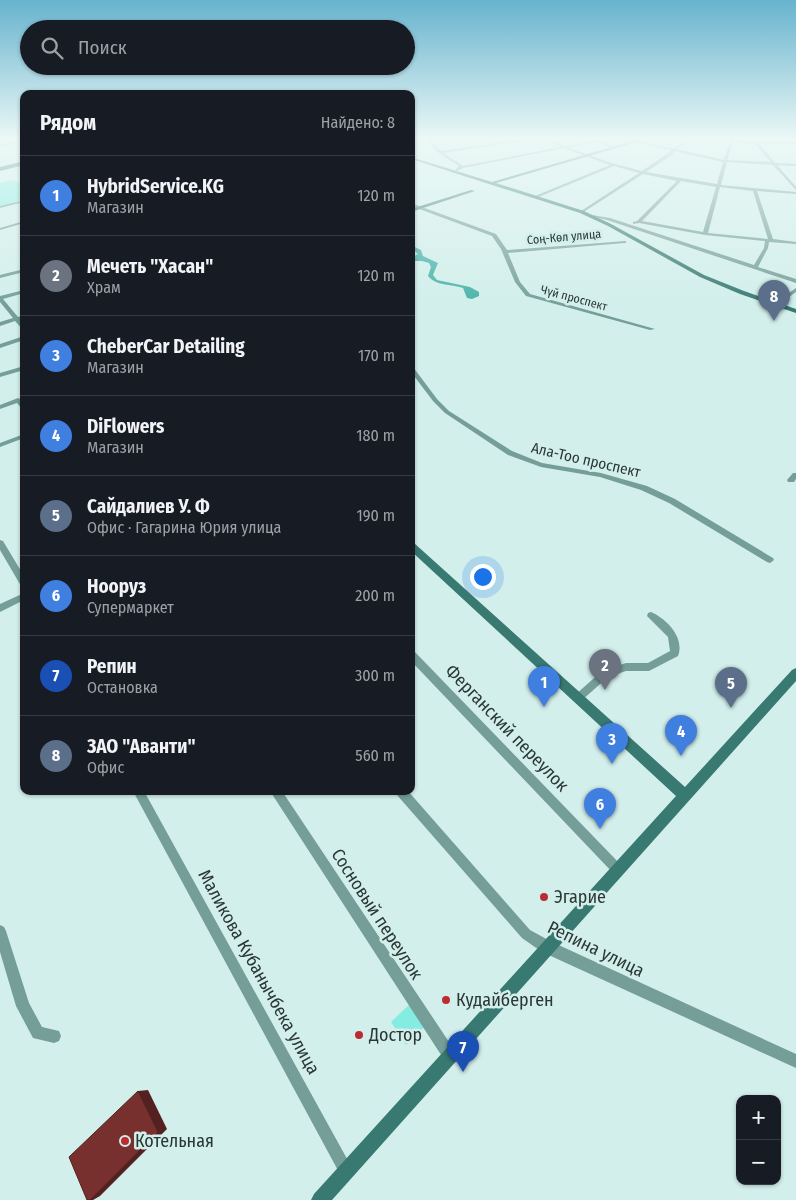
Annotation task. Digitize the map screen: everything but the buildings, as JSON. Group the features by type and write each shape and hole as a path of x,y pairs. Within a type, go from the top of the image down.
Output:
{"main road":[{"path":"415,207 450,196"},
{"path":"533,196 592,216 690,270 722,285 796,311"},
{"path":"415,549 685,796"},
{"path":"320,1200 796,673"}],"street":[{"path":"582,212 607,196"},
{"path":"640,222 665,196"},
{"path":"704,234 714,196"},
{"path":"755,268 769,241 756,196"},
{"path":"0,207 18,202"},
{"name":"Чүй проспект","path":"415,207 490,233 500,241 521,289 528,295 652,329"},
{"path":"592,216 796,281"},
{"path":"627,226 640,222 704,234 796,243"},
{"path":"0,229 20,223"},
{"name":"Соң-Көл улица","path":"505,252 624,242"},
{"path":"0,276 20,271"},
{"path":"776,304 796,290"},
{"path":"20,292 0,298 20,324"},
{"path":"0,324 20,319"},
{"path":"0,346 20,339"},
{"path":"0,375 20,369"},
{"name":"Ала-Тоо проспект","path":"415,373 435,400 447,412 510,453 541,465 601,474 644,488 672,501 770,560"},
{"path":"0,406 18,400 20,403"},
{"path":"0,446 20,438"},
{"path":"0,543 20,577"},
{"path":"0,608 20,598"},
{"path":"578,698 605,674 626,667 649,666 675,653 676,642 668,629 651,616"},
{"name":"Ферганский переулок","path":"415,658 618,870"},
{"name":"Маликова Кубанычбека улица","path":"140,795 346,1171"},
{"name":"Сосновый переулок","path":"278,795 450,1056"},
{"name":"Репина улица","path":"404,795 526,934 547,947 796,1061"},
{"path":"0,931 23,1006 38,1034 54,1036"}],"shaded area":[{"path":"0,196 20,196 20,200 0,206"},
{"path":"415,247 421,250 423,256 438,263 433,275 437,280 470,287 479,292 479,296 472,299 467,298 463,288 435,282 428,276 431,267 429,263 415,261 415,256 418,254 415,251"},
{"path":"411,1003 426,1025 406,1045 391,1022"}],"place":[{"name":"ЗАО \"Аванти\"","path":"774,321"},
{"name":"Мечеть \"Хасан\"","path":"605,690"},
{"name":"HybridService.KG","path":"544,707"},
{"name":"Сайдалиев У. Ф","path":"731,708"},
{"name":"DiFlowers","path":"681,756"},
{"name":"CheberCar Detailing","path":"612,764"},
{"name":"Нооруз","path":"600,829"},
{"name":"Эгарие","path":"544,897"},
{"name":"Кудайберген","path":"446,1000"},
{"name":"Достор","path":"359,1035"},
{"name":"Репин","path":"463,1072"},
{"name":"Котельная","path":"125,1141"}]}
